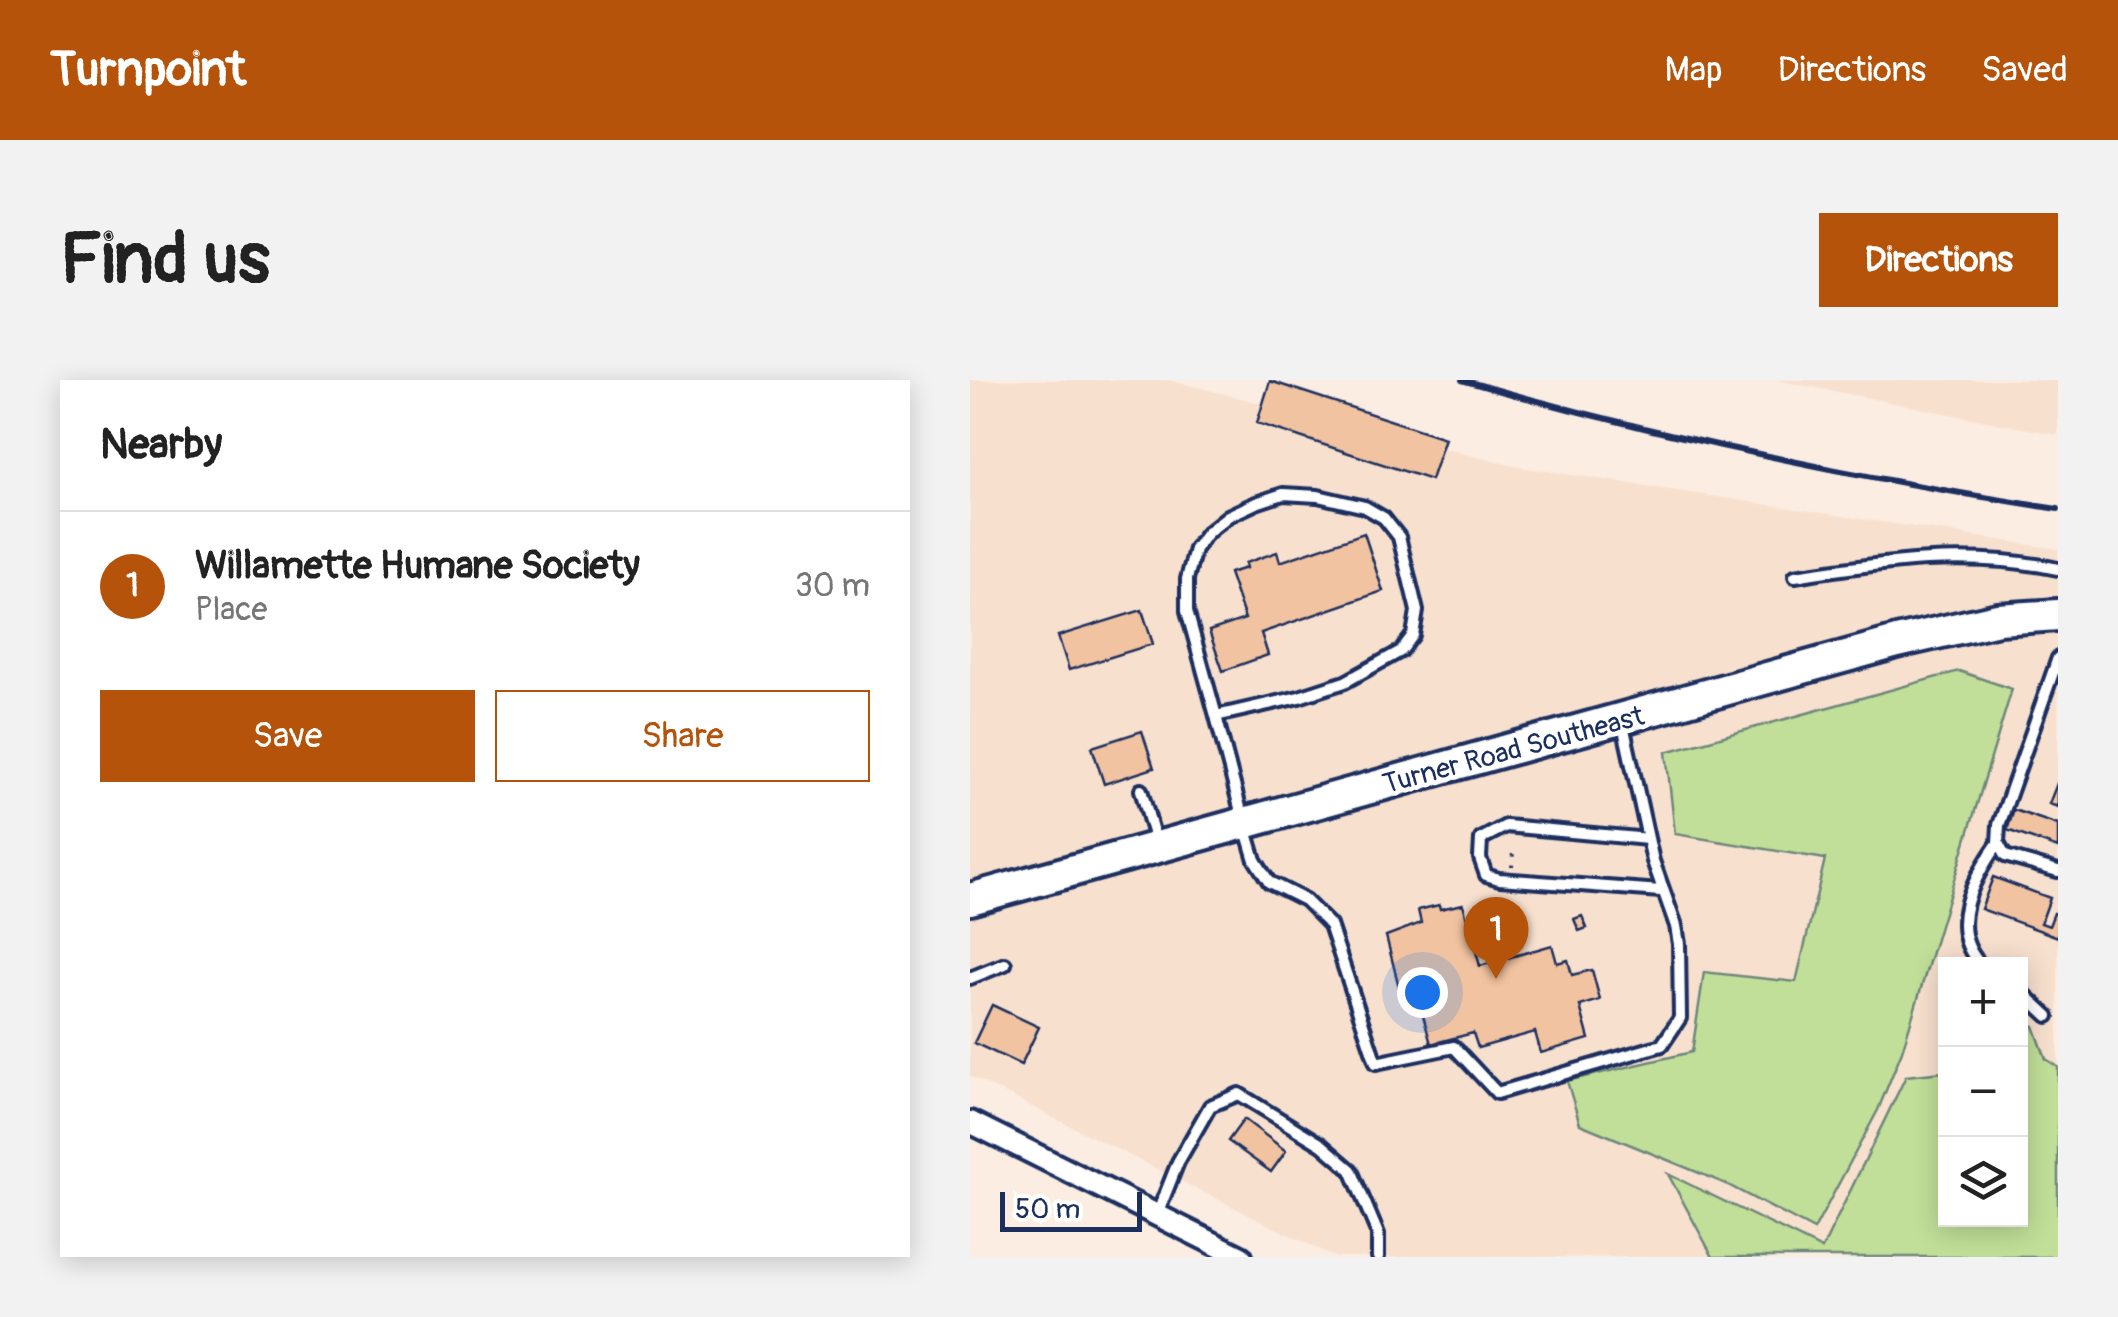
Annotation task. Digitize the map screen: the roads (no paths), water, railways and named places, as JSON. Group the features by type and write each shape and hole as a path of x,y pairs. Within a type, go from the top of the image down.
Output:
{"main road":[{"name":"Turner Road Southeast","path":"970,898 1960,626 1998,618 2058,615"}],"street":[{"path":"970,1122 1241,1257"}],"lane":[{"path":"1216,716 1345,682 1401,651 1413,635 1417,611 1399,537 1384,518 1365,506 1318,496 1283,494 1228,516 1207,533 1196,549 1186,579 1188,611 1244,823 1255,860 1269,882 1305,900 1330,926 1376,1063 1454,1047 1497,1093 1662,1045 1680,1018 1676,926 1661,891 1622,719"},
{"path":"1795,576 1919,558 2010,560 2058,569"},
{"path":"2058,658 1999,825 1998,843 2005,856 2058,871"},
{"path":"1141,790 1158,847"},
{"path":"1648,839 1506,826 1481,839 1480,858 1486,875 1510,880 1661,891"},
{"path":"1974,957 1962,932 1964,920 1974,877 1998,843"},
{"path":"970,978 1005,964"},
{"path":"2028,997 2048,1016"},
{"path":"1157,1214 1178,1162 1210,1106 1239,1094 1322,1145 1351,1170 1378,1234 1378,1257"}],"railway":[{"path":"1462,380 1758,454 2058,509"}],"place":[{"name":"Willamette Humane Society","path":"1496,979"}]}
